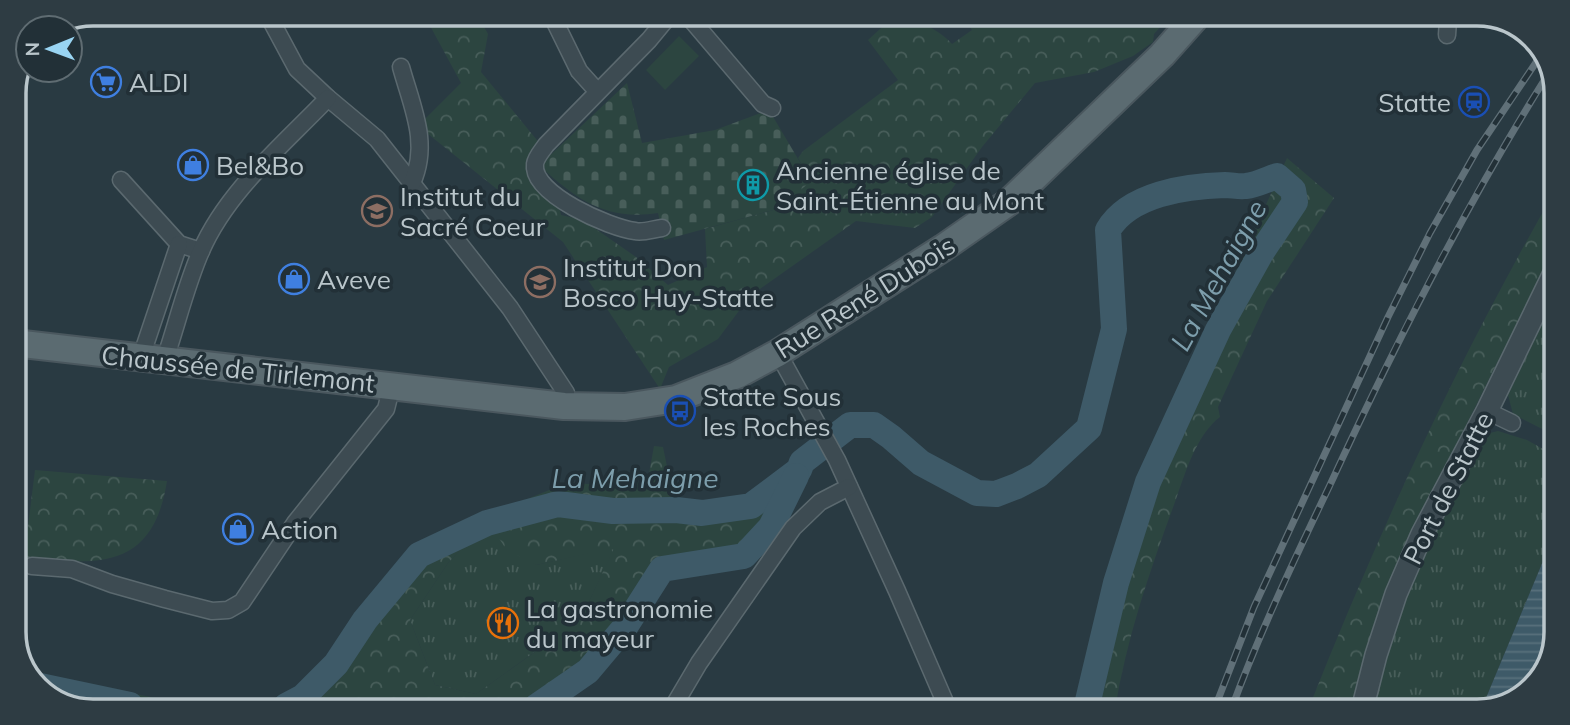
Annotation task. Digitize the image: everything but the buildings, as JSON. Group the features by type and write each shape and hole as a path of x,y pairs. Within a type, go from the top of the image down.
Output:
{"main road":[{"name":"Rue René Dubois","path":"461,394 564,406 625,407 658,402 707,389 778,353 943,248 1009,202 1188,26"},
{"name":"Chaussée de Tirlemont","path":"26,344 461,394"}],"street":[{"path":"274,26 297,69 377,139 510,307 566,393 564,406"},
{"path":"557,26 579,71 597,91"},
{"path":"660,26 535,161 538,176 581,213 610,226 639,232 662,228"},
{"path":"697,26 762,104 772,108"},
{"path":"401,67 418,126 421,148 419,168 412,183"},
{"path":"153,358 201,251 222,213 243,186 328,98"},
{"path":"121,180 179,244 201,251"},
{"path":"153,358 179,244"},
{"name":"Port de Statte","path":"1365,699 1395,594 1422,534 1487,411 1544,294"},
{"path":"778,353 834,455 944,699"},
{"path":"32,566 72,569 165,599 212,611 228,610 242,602 295,523 386,409 392,385"},
{"path":"1487,411 1512,423"},
{"path":"678,699 699,663 793,528 820,502 849,487"}],"green space":[{"path":"430,26 484,26 488,34 481,72 541,145 535,161 557,195 561,215 583,220 636,257 668,285 707,267 705,229 777,209 807,174 798,158 803,151 898,80 868,40 883,26 927,26 952,44 972,30 969,26 1161,26 1154,34 1153,42 1133,56 1094,72 1035,83 982,147 932,217 915,228 856,221 750,296 718,339 669,367 660,389 563,242 418,126 461,83"},
{"path":"679,36 699,56 665,90 646,70"},
{"path":"627,83 642,143 715,130 769,110 807,174 809,183 777,209 664,240 658,213 623,214 608,211 580,198 541,167 543,162"},
{"path":"1287,158 1334,198 1267,301 1218,407 1220,417 1204,434 1192,456 1140,604 1117,699 1082,699 1118,552 1143,477"},
{"path":"1544,211 1544,270 1413,531 1367,652 1355,699 1312,699 1422,446"},
{"path":"1544,321 1544,430 1513,414 1508,395"},
{"path":"1498,431 1527,440 1544,450 1544,559 1486,698 1377,699 1391,631 1407,585 1436,527 1490,433"},
{"path":"654,446 663,447 676,510 702,513 751,506 799,470 771,527 744,556 662,569 660,587 595,675 555,699 279,699 297,692 335,652 376,591 408,555 505,508 569,482 615,487 648,479","holes":["498,537 506,549 536,565 614,548 585,610 551,615 556,637 476,694 435,685 410,620 448,563 465,545"]},
{"path":"35,470 167,481 160,510 149,532 135,546 118,555 99,560 76,561 26,558"},
{"path":"498,536 536,565 615,547 585,610 551,615 557,636 476,694 435,685 410,620 448,563 465,545"},
{"path":"50,677 161,699 80,697 60,690 47,680"}],"water":[{"path":"1544,559 1544,632 1539,657 1530,672 1514,687 1486,698"}],"waterway":[{"name":"La Mehaigne","path":"299,699 336,664 365,620 419,555 487,523 558,504 613,511 676,510 702,513 751,506 799,470 802,462 850,425 874,425 921,463 977,493 996,494 1038,475 1089,428 1114,329 1108,230 1117,218 1144,200 1160,194 1193,187 1250,185 1277,176 1293,190 1295,202 1261,253 1218,330 1148,482 1116,583 1088,699"},
{"name":"La Mehaigne","path":"548,699 588,671 625,627 662,569 744,556 771,527 796,476"},
{"name":"La Mehaigne","path":"61,690 102,699"}],"railway":[{"path":"1218,699 1254,607 1388,317 1430,233 1477,150 1536,62"},
{"path":"1235,699 1290,570 1406,328 1489,172 1543,83"}],"place":[{"name":"ALDI","path":"106,82"},
{"name":"Statte","path":"1474,102"},
{"name":"Bel&Bo","path":"193,165"},
{"name":"Ancienne église de Saint-Étienne au Mont","path":"753,185"},
{"name":"Institut du Sacré Coeur","path":"377,211"},
{"name":"Aveve","path":"294,279"},
{"name":"Institut Don Bosco Huy-Statte","path":"540,282"},
{"name":"Statte Sous les Roches","path":"680,411"},
{"name":"Action","path":"238,529"},
{"name":"La gastronomie du mayeur","path":"503,623"}]}
